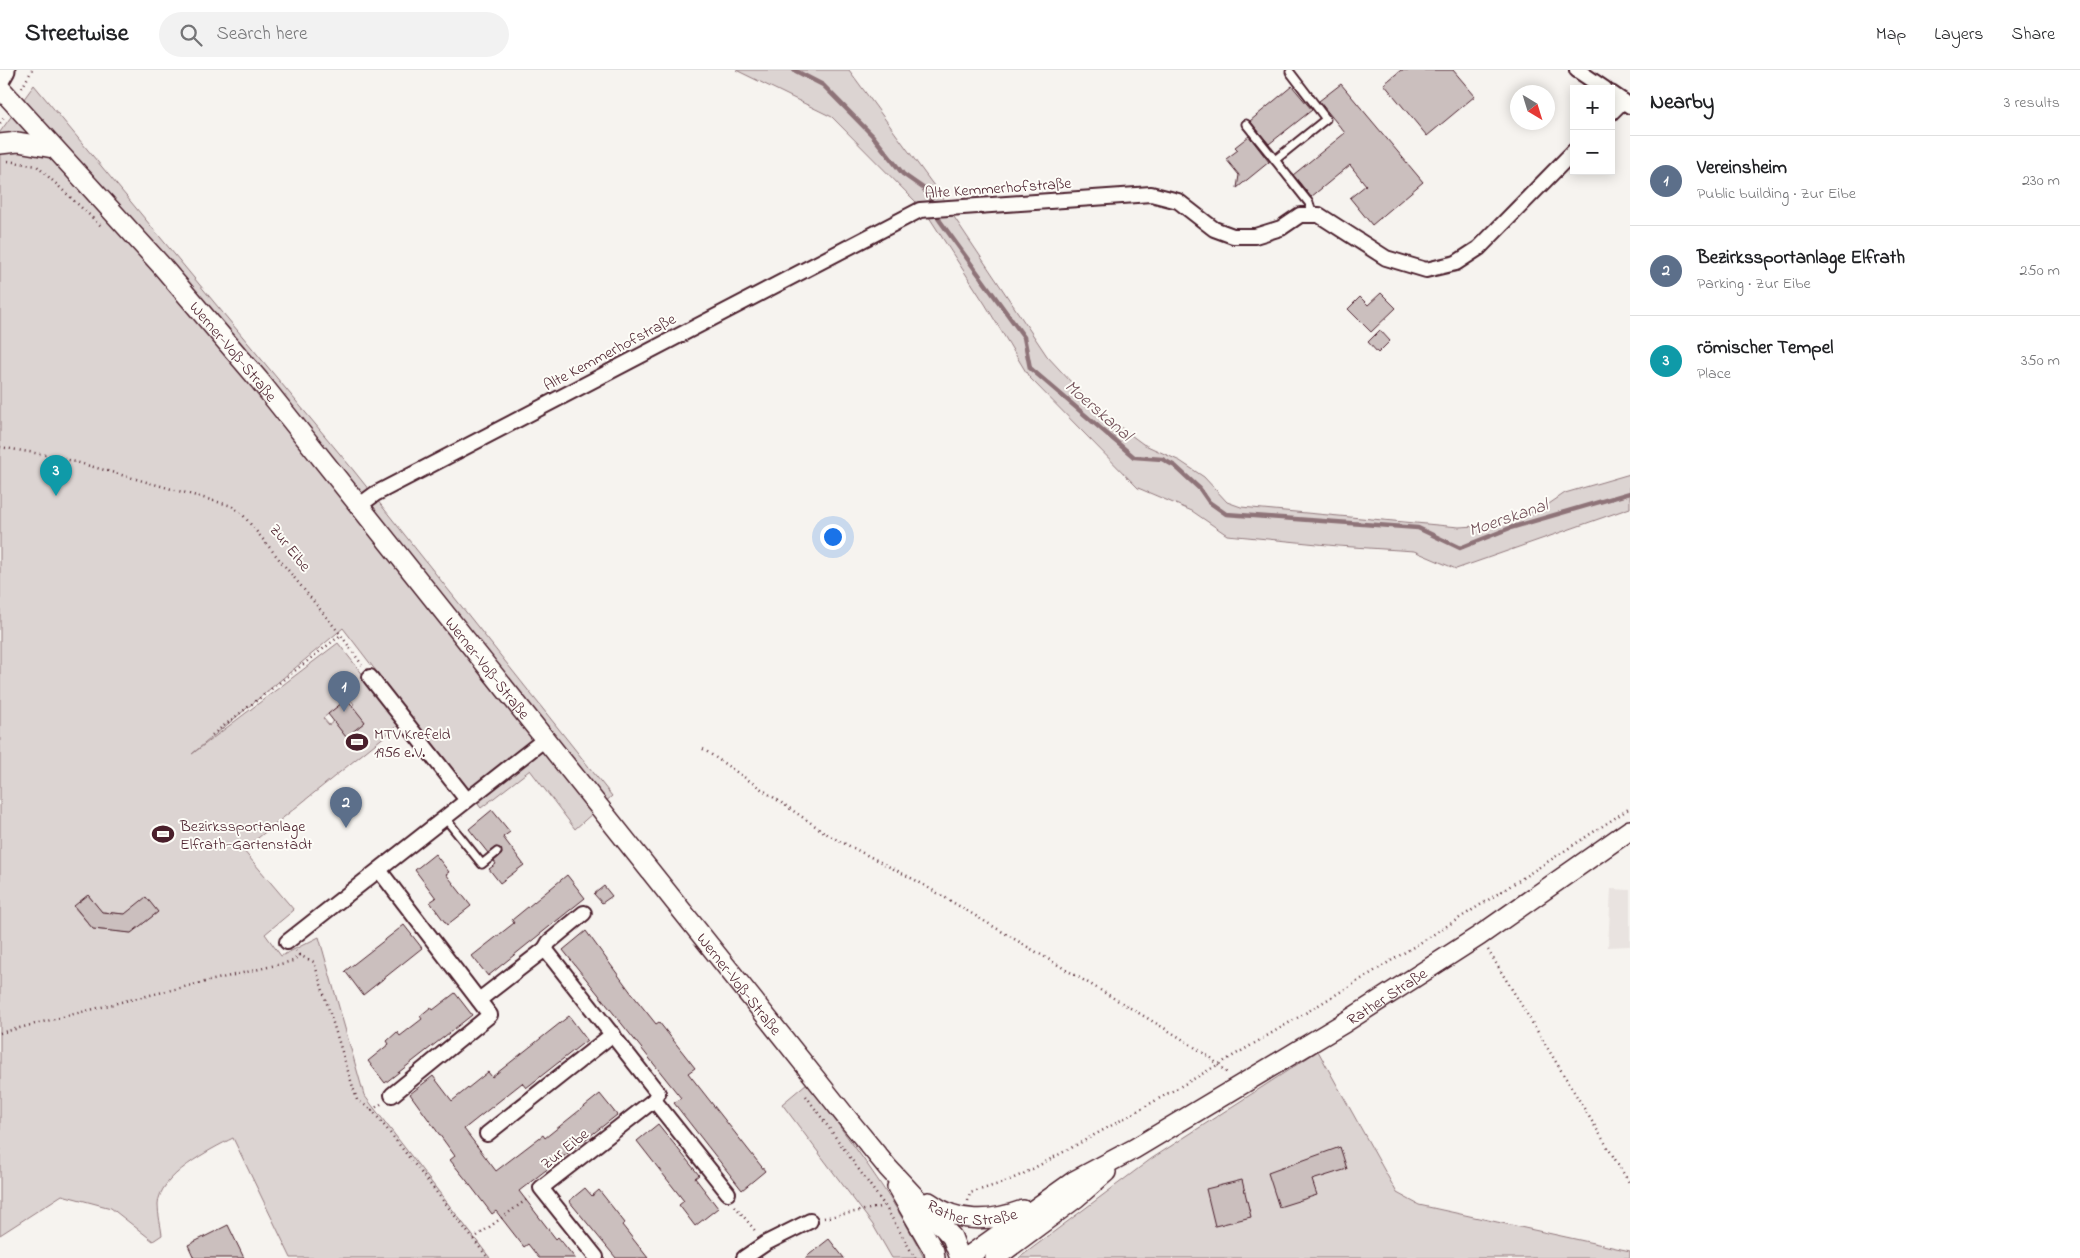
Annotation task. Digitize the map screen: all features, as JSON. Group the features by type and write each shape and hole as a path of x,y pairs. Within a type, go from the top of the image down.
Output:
{"main road":[{"path":"0,77 4,70"},
{"name":"Werner-Voß-Straße","path":"0,88 184,292 360,505 888,1168 952,1237 960,1258"},
{"path":"0,144 18,142 53,148"},
{"name":"Rather Straße","path":"966,1258 1074,1181 1134,1149 1210,1102 1240,1086 1344,1023 1479,936 1630,830"},
{"name":"Rather Straße","path":"996,1258 1076,1198 1134,1149"},
{"path":"888,1168 901,1197 936,1256"},
{"name":"Rather Straße","path":"888,1168 930,1204 943,1212 964,1219 975,1220 1008,1216 1038,1205"}],"street":[{"path":"1577,70 1599,85"},
{"path":"1615,96 1627,103 1615,110"},
{"path":"1313,215 1319,215 1386,258 1426,270 1444,266 1456,263 1479,248 1570,156"},
{"name":"Alte Kemmerhofstraße","path":"360,505 375,494 878,230 927,208 1150,194 1178,201 1214,230 1233,236 1255,236 1281,228 1300,215 1313,215"},
{"path":"370,677 467,800"},
{"path":"287,942 545,739"},
{"path":"379,870 490,1015 392,1095"},
{"path":"479,1000 544,949 549,942 584,913"},
{"path":"544,949 658,1093 654,1100 728,1193"},
{"path":"487,1134 613,1034"},
{"name":"Zur Eibe","path":"596,1258 541,1188 654,1100"},
{"path":"744,1258 766,1243 810,1221"}],"lane":[{"path":"1275,160 1326,119 1290,72"},
{"path":"1246,124 1309,203 1313,215"},
{"path":"445,818 482,864 497,852"}],"path":[{"path":"0,160 37,166 105,230"},
{"name":"Zur Eibe","path":"0,447 58,457 232,506 243,515 341,635 370,677"},
{"path":"212,736 341,635"},
{"path":"702,749 830,836 917,882 1179,1037 1219,1064 1240,1086"},
{"path":"964,1219 970,1192 1023,1174 1219,1064 1436,933 1630,808"},
{"path":"1479,936 1630,1184"},
{"path":"287,942 299,955 314,962 357,1100 372,1110 488,1258"},
{"path":"0,1033 121,1002 293,962 299,955"},
{"path":"802,1090 885,1206 915,1256 936,1256"},
{"path":"372,1110 392,1095"},
{"path":"473,1239 541,1188"},
{"path":"728,1193 733,1203 766,1243"},
{"path":"810,1221 885,1206 901,1197"}],"shaded area":[{"path":"736,70 849,70 945,201 918,204 832,117"},
{"path":"34,85 354,471 612,796 575,829 530,770 481,808 343,628 192,754 338,643 401,723 243,850 294,910 265,934 281,956 319,937 364,1095 490,1258 291,1258 233,1138 187,1165 167,1184 160,1194 158,1205 162,1235 153,1241 111,1208 62,1195 0,1235 0,132","holes":["349,698 354,704 352,706 365,722 346,737 334,721 329,725 323,718","88,895 102,912 125,914 146,898 158,912 131,933 93,929 74,907"]},
{"path":"950,211 1047,356 1096,409 1143,444 1180,461 1204,477 1227,502 1241,507 1459,527 1494,525 1543,508 1565,493 1630,474 1630,508 1456,569 1414,551 1227,535 1192,511 1138,488 1029,377 927,214"},
{"path":"1611,889 1630,890 1630,946 1608,947"},
{"path":"1318,1051 1397,1193 1419,1205 1630,1251 1630,1258 1019,1258 1151,1159"},
{"path":"807,1083 854,1146 899,1212 924,1258 892,1258 873,1225 782,1104"}],"building":[{"path":"1401,70 1453,70 1475,96 1427,136 1384,84"},
{"path":"1341,84 1423,182 1372,225 1350,198 1366,185 1350,165 1311,197 1293,175 1345,133 1319,101"},
{"path":"1292,86 1312,110 1269,144 1250,121"},
{"path":"1249,136 1269,162 1237,188 1239,175 1226,159 1238,150 1235,147"},
{"path":"1381,293 1396,308 1371,332 1348,309 1360,297 1368,305"},
{"path":"1380,330 1390,341 1378,353 1368,342"},
{"path":"347,699 365,722 346,737 328,714"},
{"path":"492,810 510,832 503,837 524,865 500,883 489,869 496,864 494,861 502,854 501,849 496,847 488,853 469,829"},
{"path":"435,854 449,872 446,874 471,906 447,925 430,902 436,898 415,870"},
{"path":"567,875 585,898 488,976 472,956 514,923 512,920"},
{"path":"604,886 612,896 602,903 594,894"},
{"path":"88,895 102,912 125,914 146,897 158,912 131,933 93,929 74,906"},
{"path":"404,925 422,948 363,995 345,971"},
{"path":"586,931 632,994 656,1024 659,1022 695,1068 688,1073 765,1171 742,1190 674,1103 681,1098 563,950"},
{"path":"455,993 472,1015 385,1083 368,1061 389,1044 387,1041 397,1032 400,1036 422,1019 420,1016 431,1007 433,1010"},
{"path":"569,1016 587,1040 526,1088 522,1083 464,1129 496,1171 543,1135 545,1138 600,1094 617,1115 519,1191 556,1239 558,1237 575,1258 539,1258 528,1244 524,1247 496,1211 492,1214 450,1160 455,1156 410,1094 433,1076 452,1101 488,1072 492,1077"},
{"path":"658,1124 699,1175 695,1178 718,1208 695,1226 679,1205 684,1201 637,1141"},
{"path":"1340,1147 1347,1169 1312,1180 1317,1195 1279,1207 1268,1173"},
{"path":"1242,1180 1251,1217 1215,1226 1206,1189"},
{"path":"585,1188 592,1196 599,1190 625,1223 622,1225 648,1258 616,1258 569,1201"},
{"path":"228,1225 244,1258 194,1258 188,1245"},
{"path":"829,1239 844,1258 805,1258"}],"waterway":[{"name":"Moerskanal","path":"794,70 823,85 872,135 903,174 923,188 930,198 940,221 1024,337 1030,368 1134,457 1162,459 1175,466 1200,489 1209,502 1226,514 1418,528 1460,548 1510,528 1630,493"}],"place":[{"name":"römischer Tempel","path":"56,496"},
{"name":"Vereinsheim","path":"344,712"},
{"name":"MTV Krefeld 1956 e.V.","path":"357,742"},
{"name":"Bezirkssportanlage Elfrath","path":"346,828"},
{"name":"Bezirkssportanlage Elfrath-Gartenstadt","path":"163,834"}]}
